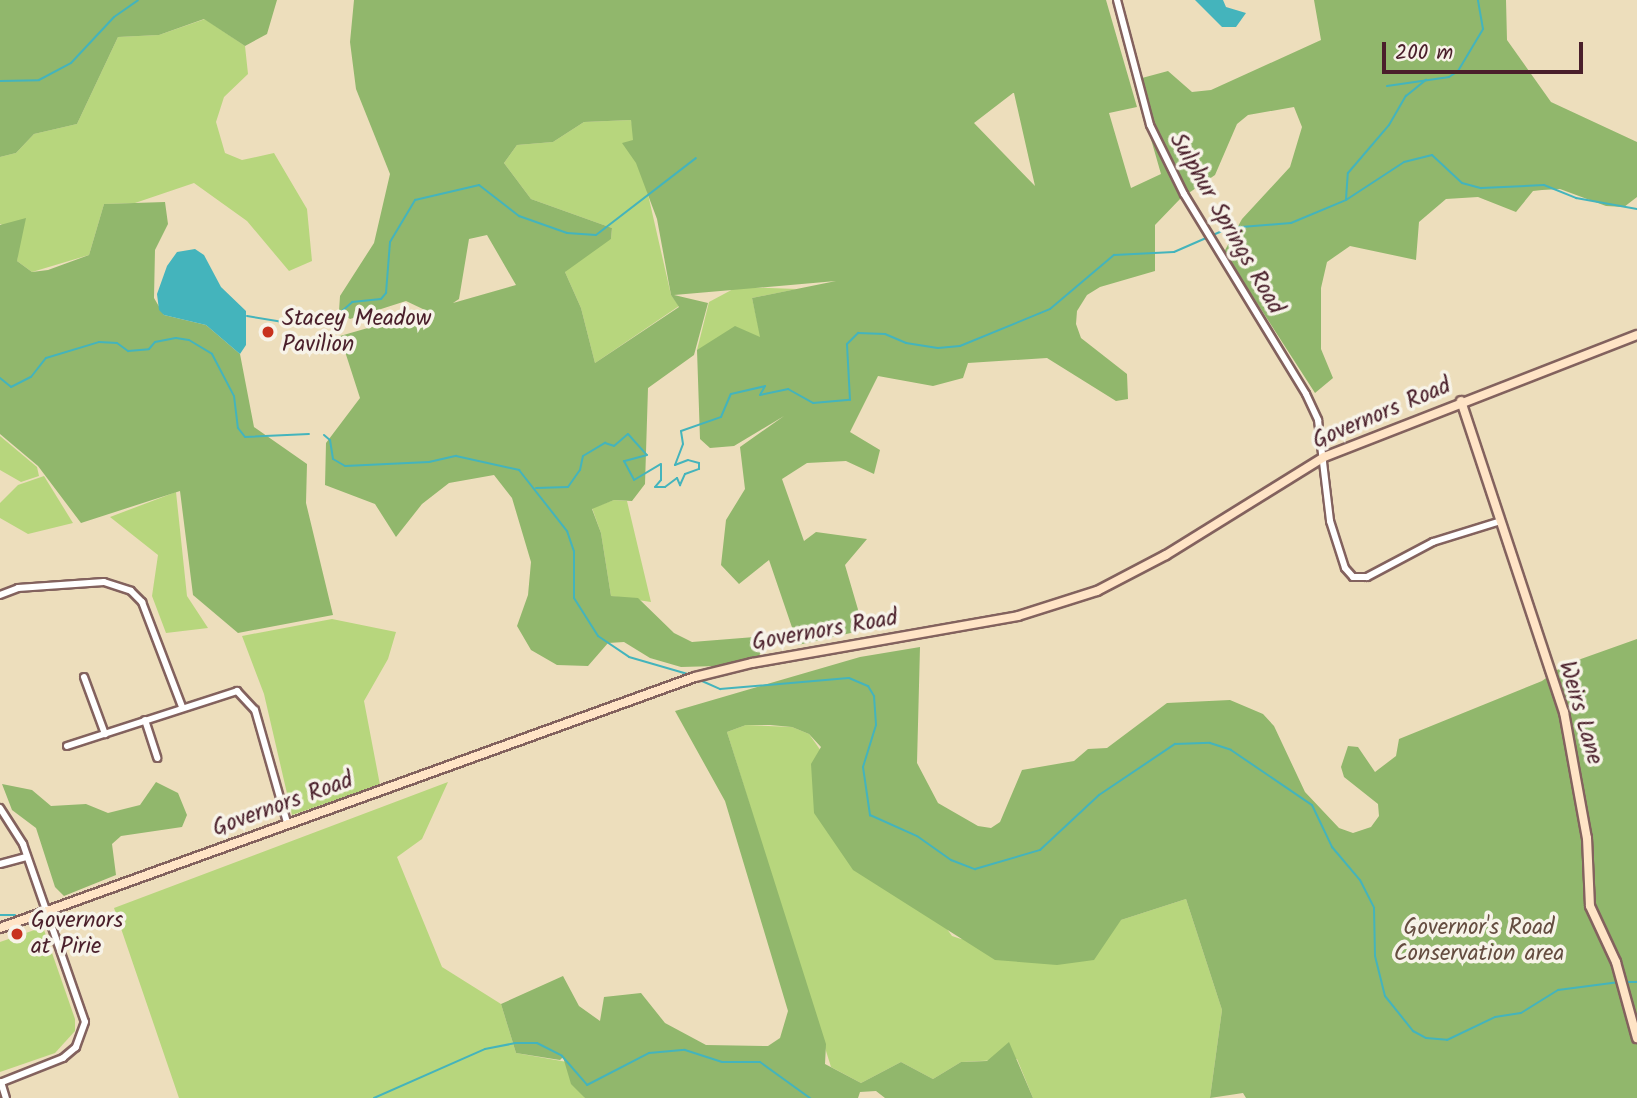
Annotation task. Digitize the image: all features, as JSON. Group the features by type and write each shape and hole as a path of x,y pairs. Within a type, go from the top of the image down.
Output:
{"main road":[{"name":"Governors Road","path":"0,928 287,822 695,677 764,660 1018,616 1097,591 1166,555 1324,457 1461,401 1637,335"},
{"name":"Weirs Lane","path":"1461,401 1564,712 1587,838 1590,906 1616,962 1637,1038"}],"street":[{"name":"Sulphur Springs Road","path":"1117,0 1150,125 1198,218 1306,394 1318,420 1337,548 1345,568 1360,577 1433,542 1501,521"},
{"path":"0,596 18,588 104,582 131,591 142,601 182,707"},
{"path":"84,677 105,734"},
{"path":"67,746 228,692 246,697 255,710 287,822"},
{"path":"145,720 157,758"},
{"path":"0,808 11,819 27,857 83,1009 83,1034 64,1058 1,1083 6,1098"},
{"path":"0,864 27,857"}],"green space":[{"path":"0,0 277,0 267,34 245,46 204,19 159,35 118,37 77,124 34,134 16,153 0,157"},
{"path":"354,0 1106,0 1137,107 1109,113 1131,188 1161,174 1142,108 1139,82 1142,78 1168,71 1192,92 1211,90 1321,40 1314,0 1506,0 1507,40 1551,102 1637,142 1637,197 1624,207 1606,206 1560,189 1533,191 1516,212 1478,197 1446,199 1419,222 1416,260 1350,246 1327,262 1321,288 1321,349 1333,378 1315,393 1224,252 1242,219 1290,167 1302,127 1294,107 1248,115 1237,124 1215,175 1180,199 1155,225 1155,271 1100,287 1087,295 1077,311 1076,324 1081,338 1127,374 1128,399 1116,401 1047,358 968,363 963,378 933,386 878,376 850,432 880,450 874,474 846,461 807,463 782,479 804,541 816,532 867,539 845,565 864,630 798,645 769,560 739,584 721,565 726,520 745,489 740,447 784,416 734,446 710,448 700,439 697,350 735,326 760,337 752,298 836,281 674,295 708,303 694,355 648,388 645,484 632,501 614,500 592,509 601,533 611,596 638,598 674,633 692,642 767,636 769,640 753,665 681,667 650,658 624,642 608,643 588,666 557,665 531,650 517,626 528,595 531,562 512,498 494,475 449,483 422,504 396,537 375,504 325,485 326,443 360,398 340,336 427,311 406,301 350,319 339,311 340,296 374,243 390,174 356,89 350,42","holes":["1014,93 1035,186 974,123","631,120 633,140 622,143 636,163 657,219 671,295 679,307 595,363 581,308 565,272 611,239 612,228 531,199 504,163 517,145 553,142 584,122","487,235 516,285 453,303 459,299 469,239"]},
{"path":"205,19 245,46 248,74 224,97 216,122 225,153 242,160 274,153 307,209 312,261 289,271 247,221 194,183 135,203 104,204 89,255 32,272 17,261 20,232 0,224 0,157 16,153 34,134 77,124 118,37 159,35"},
{"path":"631,120 671,295 679,306 595,363 581,308 565,272 574,250 611,239 612,228 531,199 504,163 517,145 553,142 584,122"},
{"path":"165,202 168,224 155,250 154,298 164,315 206,325 240,354 254,427 307,464 306,503 333,615 238,633 193,595 180,491 81,523 38,466 0,434 0,225 26,218 17,261 32,272 48,270 89,255 104,204"},
{"path":"737,287 797,289 752,298 761,338 697,350 709,302"},
{"path":"0,436 37,467 39,476 21,482 0,470"},
{"path":"44,476 73,523 28,534 0,518 0,503 18,485"},
{"path":"176,492 187,596 208,628 166,633 152,596 158,555 110,517"},
{"path":"614,500 627,501 651,602 611,596 601,533 592,508"},
{"path":"332,619 396,632 388,659 364,701 380,785 292,815 264,694 242,636"},
{"name":"Governor's Road Conservation area","path":"1637,639 1637,1098 1246,1098 1243,1093 1210,1098 1222,1010 1186,899 1121,920 1094,960 1057,965 995,960 853,870 814,813 811,764 821,747 809,734 792,727 770,725 746,725 727,732 826,1044 825,1064 861,1083 901,1062 933,1079 961,1062 987,1061 1009,1042 1033,1098 885,1098 876,1091 860,1092 858,1098 585,1098 571,1084 563,1057 560,1060 516,1053 501,1004 563,976 579,1006 600,1021 604,997 641,993 665,1023 706,1045 768,1046 780,1038 788,1011 725,801 675,711 860,657 920,647 917,763 938,803 978,826 991,828 1000,822 1022,770 1074,761 1088,749 1107,748 1167,703 1230,700 1263,714 1274,726 1305,792 1339,828 1353,833 1371,827 1379,816 1378,804 1344,777 1341,767 1348,746 1358,747 1375,772 1396,756 1399,739 1542,681 1564,665"},
{"path":"746,725 792,727 809,734 952,936 961,939 1121,920 1186,899 1222,1010 1210,1098 1033,1098 1017,1059 961,1062 933,1079 901,1062 861,1083 831,1067 727,732"},
{"path":"156,782 178,793 187,815 182,827 121,836 112,844 116,875 64,896 55,887 36,828 12,810 2,784 32,790 51,806 86,804 108,813 140,805"},
{"path":"448,782 422,839 397,857 442,967 501,1004 516,1053 567,1062 585,1098 179,1098 114,908"},
{"path":"43,927 75,1019 75,1031 55,1053 0,1072 0,942"}],"water":[{"path":"1195,0 1223,0 1226,7 1246,13 1236,27 1222,27"},
{"path":"195,249 204,255 221,287 246,311 246,345 240,354 206,325 164,315 159,310 157,294 167,266 177,252"}],"waterway":[{"path":"0,81 39,80 71,63 114,17 138,0"},
{"path":"1387,86 1449,77 1458,71 1483,29 1478,0"},
{"path":"1346,199 1348,173 1389,125 1406,96 1426,80"},
{"path":"536,488 568,487 580,470 583,456 605,443 614,446 628,434 647,455 624,461 634,480 661,464 661,480 655,487 665,487 677,478 680,485 685,474 699,469 699,463 688,460 675,465 683,444 681,431 721,417 731,394 765,386 760,395 788,389 813,403 850,400 847,344 858,333 885,334 906,343 938,348 960,346 1050,309 1114,255 1174,252 1229,228 1291,223 1346,200 1404,162 1432,155 1462,183 1481,188 1544,185 1576,198 1637,209"},
{"path":"335,317 352,302 381,299 386,293 390,242 415,200 479,185 519,216 567,233 596,235 696,158"},
{"path":"247,316 301,325 326,323"},
{"path":"0,378 11,387 31,377 46,358 99,342 117,343 128,351 149,349 155,342 176,338 189,340 212,354 234,396 238,428 245,437 309,434"},
{"path":"324,435 330,440 333,459 345,466 429,462 456,456 519,470 567,531 574,551 574,598 598,636 629,657 688,674"},
{"path":"702,681 720,689 849,678 868,686 874,696 876,725 863,767 870,815 917,836 951,860 975,869 1040,850 1099,795 1175,744 1210,743 1231,750 1312,805 1332,847 1360,880 1374,908 1375,956 1385,996 1413,1031 1426,1038 1447,1040 1495,1017 1521,1013 1558,990 1619,982"},
{"path":"0,915 15,915"},
{"path":"1624,982 1637,982"},
{"path":"374,1098 485,1049 515,1043 537,1043 562,1056 587,1085 649,1053 685,1050 722,1062 760,1062 810,1098"}],"place":[{"name":"Stacey Meadow Pavilion","path":"268,332"},
{"name":"Governors at Pirie","path":"17,934"}]}
